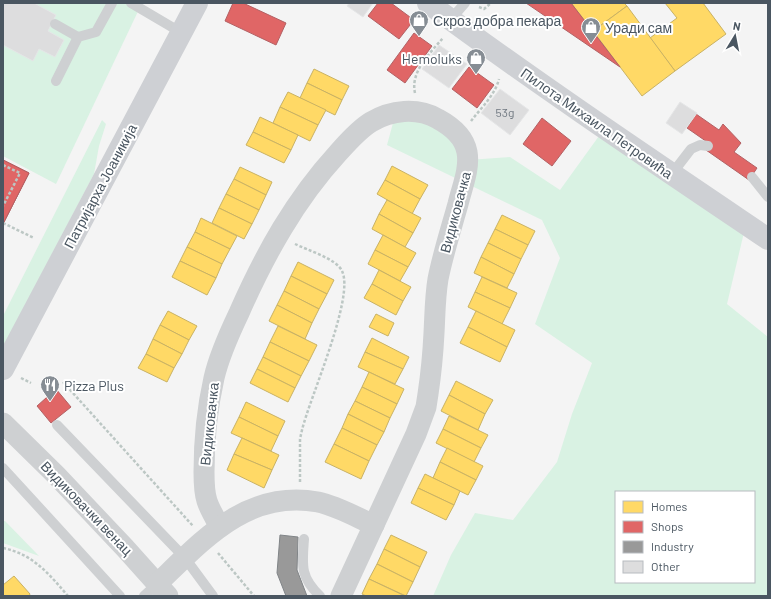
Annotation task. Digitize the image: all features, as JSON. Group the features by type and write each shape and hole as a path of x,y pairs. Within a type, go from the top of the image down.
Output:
{"main road":[{"name":"Патријарха Јоаникија","path":"10,373 197,3"},
{"name":"Пилота Михаила Петровића","path":"428,3 448,26 523,72 768,240"}],"street":[{"name":"Видиковачка","path":"212,532 210,510 204,490 206,426 210,397 219,362 233,326 277,236 296,206 314,182 362,128 380,117 396,112 418,112 438,119 458,134 466,148 468,160 464,184 438,280 430,384 426,407 416,434 341,596"},
{"name":"Видиковачки венац","path":"3,423 56,475 125,548 156,592"},
{"path":"156,592 185,558 212,532 250,509 280,501 300,500 328,505 374,525"}],"lane":[{"path":"55,24 78,37 96,32 112,3"},
{"path":"131,3 182,33"},
{"path":"448,26 465,3"},
{"path":"56,81 78,37"},
{"path":"672,175 691,149 700,145 708,146"},
{"path":"752,177 768,197"},
{"path":"58,425 185,558 213,596"},
{"path":"3,468 120,596"},
{"path":"304,539 302,559 303,569 308,584 320,596"}],"path":[{"path":"479,7 484,8 491,3"},
{"path":"418,112 414,87 417,71 448,26"},
{"path":"458,134 482,107 497,86 500,74"},
{"path":"3,165 20,173 3,206"},
{"path":"3,223 34,238"},
{"path":"277,236 335,263 342,270 345,283 341,310 300,439 300,500"},
{"path":"10,373 31,383"},
{"path":"63,382 212,532 254,596"},
{"path":"3,548 21,553 42,566 68,596"}],"green space":[{"path":"3,3 142,3 56,184 3,156"},
{"path":"396,112 432,116 468,160 510,157 560,190 604,129 746,224 727,304 768,337 768,596 433,596 451,555 475,513 513,520 557,462 572,414 592,363 535,324 560,258 542,220 387,145"},
{"path":"102,120 106,124 99,146 94,174 3,347 3,316"},
{"path":"3,521 5,521 39,556 3,543"}],"building: Homes":[{"path":"571,3 624,3 627,6 593,31"},
{"path":"665,3 703,3 726,34 675,71 650,38 677,18"},
{"path":"627,6 675,71 642,96 593,31"},
{"path":"314,69 349,86 342,100 307,83"},
{"path":"307,83 342,100 335,115 300,98"},
{"path":"288,92 326,110 318,125 280,107"},
{"path":"280,107 318,125 310,141 273,123"},
{"path":"260,117 298,135 291,150 253,132"},
{"path":"253,132 291,150 284,163 246,145"},
{"path":"392,166 428,185 420,199 385,180"},
{"path":"240,167 272,182 266,195 234,179"},
{"path":"3,168 12,173 14,178 3,199"},
{"path":"234,179 266,195 259,210 226,194"},
{"path":"385,180 420,199 412,214 377,194"},
{"path":"226,194 259,210 252,224 219,208"},
{"path":"387,200 421,218 413,233 379,214"},
{"path":"219,208 252,224 244,239 212,223"},
{"path":"379,214 413,233 405,247 372,229"},
{"path":"502,215 535,231 528,245 495,229"},
{"path":"201,218 237,236 230,249 195,232"},
{"path":"495,229 528,245 521,259 488,243"},
{"path":"195,232 230,249 222,264 187,247"},
{"path":"383,235 416,253 408,267 375,250"},
{"path":"488,243 521,259 514,274 481,257"},
{"path":"187,247 222,264 216,278 180,261"},
{"path":"375,250 408,267 400,281 368,264"},
{"path":"481,257 514,274 507,288 474,273"},
{"path":"180,261 216,278 207,295 172,277"},
{"path":"298,262 334,280 327,294 291,276"},
{"path":"379,270 411,287 403,301 372,284"},
{"path":"291,276 327,294 319,309 284,291"},
{"path":"482,277 517,293 510,308 475,292"},
{"path":"372,284 403,301 396,315 364,298"},
{"path":"284,291 319,309 312,323 277,305"},
{"path":"475,292 510,308 502,324 468,307"},
{"path":"277,305 312,323 305,339 269,321"},
{"path":"168,311 197,326 189,340 160,325"},
{"path":"476,311 515,330 507,347 468,327"},
{"path":"376,314 394,323 388,336 369,327"},
{"path":"160,325 189,340 182,354 153,339"},
{"path":"278,326 317,345 309,361 270,342"},
{"path":"468,327 507,347 500,362 460,343"},
{"path":"372,338 409,357 403,369 365,352"},
{"path":"153,339 182,354 174,368 146,354"},
{"path":"270,342 309,361 301,376 263,357"},
{"path":"365,352 403,369 395,384 358,367"},
{"path":"146,354 174,368 167,382 138,368"},
{"path":"263,357 301,376 295,388 257,369"},
{"path":"257,369 295,388 288,402 250,383"},
{"path":"369,372 404,389 397,404 362,387"},
{"path":"456,381 493,400 485,414 449,395"},
{"path":"362,387 397,404 390,418 355,401"},
{"path":"449,395 485,414 478,430 441,411"},
{"path":"355,401 390,418 384,432 348,414"},
{"path":"246,402 285,421 278,436 239,417"},
{"path":"348,414 384,432 377,445 342,428"},
{"path":"449,416 488,435 481,448 443,429"},
{"path":"239,417 278,436 271,451 231,433"},
{"path":"342,428 377,445 369,461 334,444"},
{"path":"443,429 481,448 474,462 436,443"},
{"path":"242,438 279,455 272,470 234,454"},
{"path":"334,444 369,461 361,479 325,462"},
{"path":"447,448 483,466 476,480 440,462"},
{"path":"234,454 272,470 264,488 227,470"},
{"path":"440,462 476,480 468,495 433,478"},
{"path":"425,474 460,491 454,505 418,488"},
{"path":"418,488 454,505 446,520 411,503"},
{"path":"391,535 427,552 420,567 384,549"},
{"path":"384,549 420,567 413,582 377,564"},
{"path":"377,564 413,582 406,596 369,579"},
{"path":"14,576 30,594 29,596 3,596 3,585"},
{"path":"369,579 405,596 366,596 362,594"}],"building: Shops":[{"path":"233,3 243,3 286,23 276,45 225,21"},
{"path":"378,3 391,3 414,20 399,39 368,16"},
{"path":"526,3 571,3 620,67"},
{"path":"414,33 432,46 405,83 387,70"},
{"path":"469,67 494,85 477,108 452,89"},
{"path":"696,114 719,130 723,124 741,143 734,152 757,168 749,180 706,150 710,144 687,128"},
{"path":"542,118 571,141 552,166 523,144"},
{"path":"3,160 29,173 3,224"},
{"path":"3,160 29,173 3,224"},
{"path":"56,389 71,407 51,423 37,406"}],"building: Industry":[{"path":"280,535 298,537 297,570 307,596 286,596 277,573"}],"building: Other":[{"path":"3,3 34,3 56,15 48,31 64,40 55,57 39,49 33,61 3,45"},
{"path":"349,3 373,3 363,17 347,6"},
{"path":"439,45 467,64 449,88 422,69"},
{"path":"500,89 529,110 510,135 481,113"},
{"path":"680,102 697,113 682,134 666,123"}],"place":[{"name":"Скроз добра пекара","path":"419,37"},
{"name":"Уради сам","path":"591,44"},
{"name":"Hemoluks","path":"476,75"},
{"name":"Pizza Plus","path":"50,402"}]}
